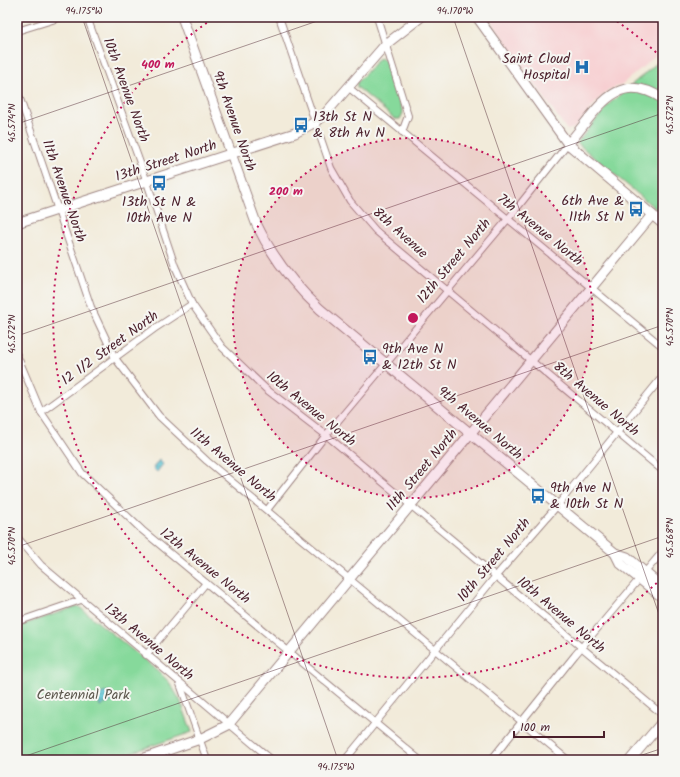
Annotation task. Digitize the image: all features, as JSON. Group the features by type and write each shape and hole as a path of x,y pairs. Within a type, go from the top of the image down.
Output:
{"street":[{"path":"17,31 62,17"},
{"name":"10th Avenue North","path":"87,17 147,182 175,266 192,304 222,347 266,389 326,435 663,715"},
{"name":"9th Avenue North","path":"182,17 256,223 264,240 283,271 320,309 385,364 615,553 627,557 642,576 663,598"},
{"name":"8th Avenue","path":"279,17 331,168 350,201 376,231 532,361"},
{"path":"377,17 408,116 402,132"},
{"name":"13th Street North","path":"17,223 295,133 315,122 336,102 385,45 421,17"},
{"path":"477,17 568,144 663,224"},
{"name":"7th Avenue North","path":"348,87 663,347"},
{"name":"12th Street North","path":"267,510 326,435 508,219 598,106 620,90 637,87 652,92 663,99"},
{"name":"11th Avenue North","path":"17,90 91,307 116,358 159,416 206,462 267,510 436,649 568,760"},
{"name":"11th Street North","path":"228,725 349,578 532,361 652,214"},
{"name":"12 1/2 Street North","path":"41,412 192,304"},
{"name":"12th Avenue North","path":"17,355 41,412 82,473 142,530 420,760"},
{"name":"8th Avenue North","path":"532,361 663,471"},
{"name":"10th Street North","path":"345,760 495,576 557,506 663,376"},
{"name":"13th Avenue North","path":"17,537 41,565 81,600 228,725 272,760"},
{"path":"491,760 581,648 663,551"},
{"name":"9th Avenue North","path":"642,576 663,588"},
{"path":"146,655 206,583"},
{"path":"17,622 81,600"},
{"path":"180,684 207,760"},
{"path":"630,760 663,720"},
{"path":"139,760 200,739 228,725"}],"shaded area":[{"name":"Saint Cloud Hospital","path":"488,17 654,17 663,34 663,50 621,85 609,90 600,98 575,128 567,130"}],"green space":[{"path":"382,58 386,61 403,113 400,119 395,119 357,87 357,83 378,59"},
{"path":"663,58 663,215 577,143 609,104"},
{"name":"Centennial Park","path":"78,606 157,670 169,682 180,700 192,732 110,760 17,760 17,627"}],"water":[{"path":"654,17 663,17 663,34"},
{"path":"159,460 163,464 157,472 153,468"},
{"path":"110,691 113,701 100,706 97,695"}],"place":[{"name":"Saint Cloud Hospital","path":"582,67"},
{"name":"13th St N & 8th Av N","path":"301,125"},
{"name":"13th St N & 10th Ave N","path":"159,183"},
{"name":"6th Ave & 11th St N","path":"636,209"},
{"name":"9th Ave N & 12th St N","path":"370,357"},
{"name":"9th Ave N & 10th St N","path":"538,496"}]}
